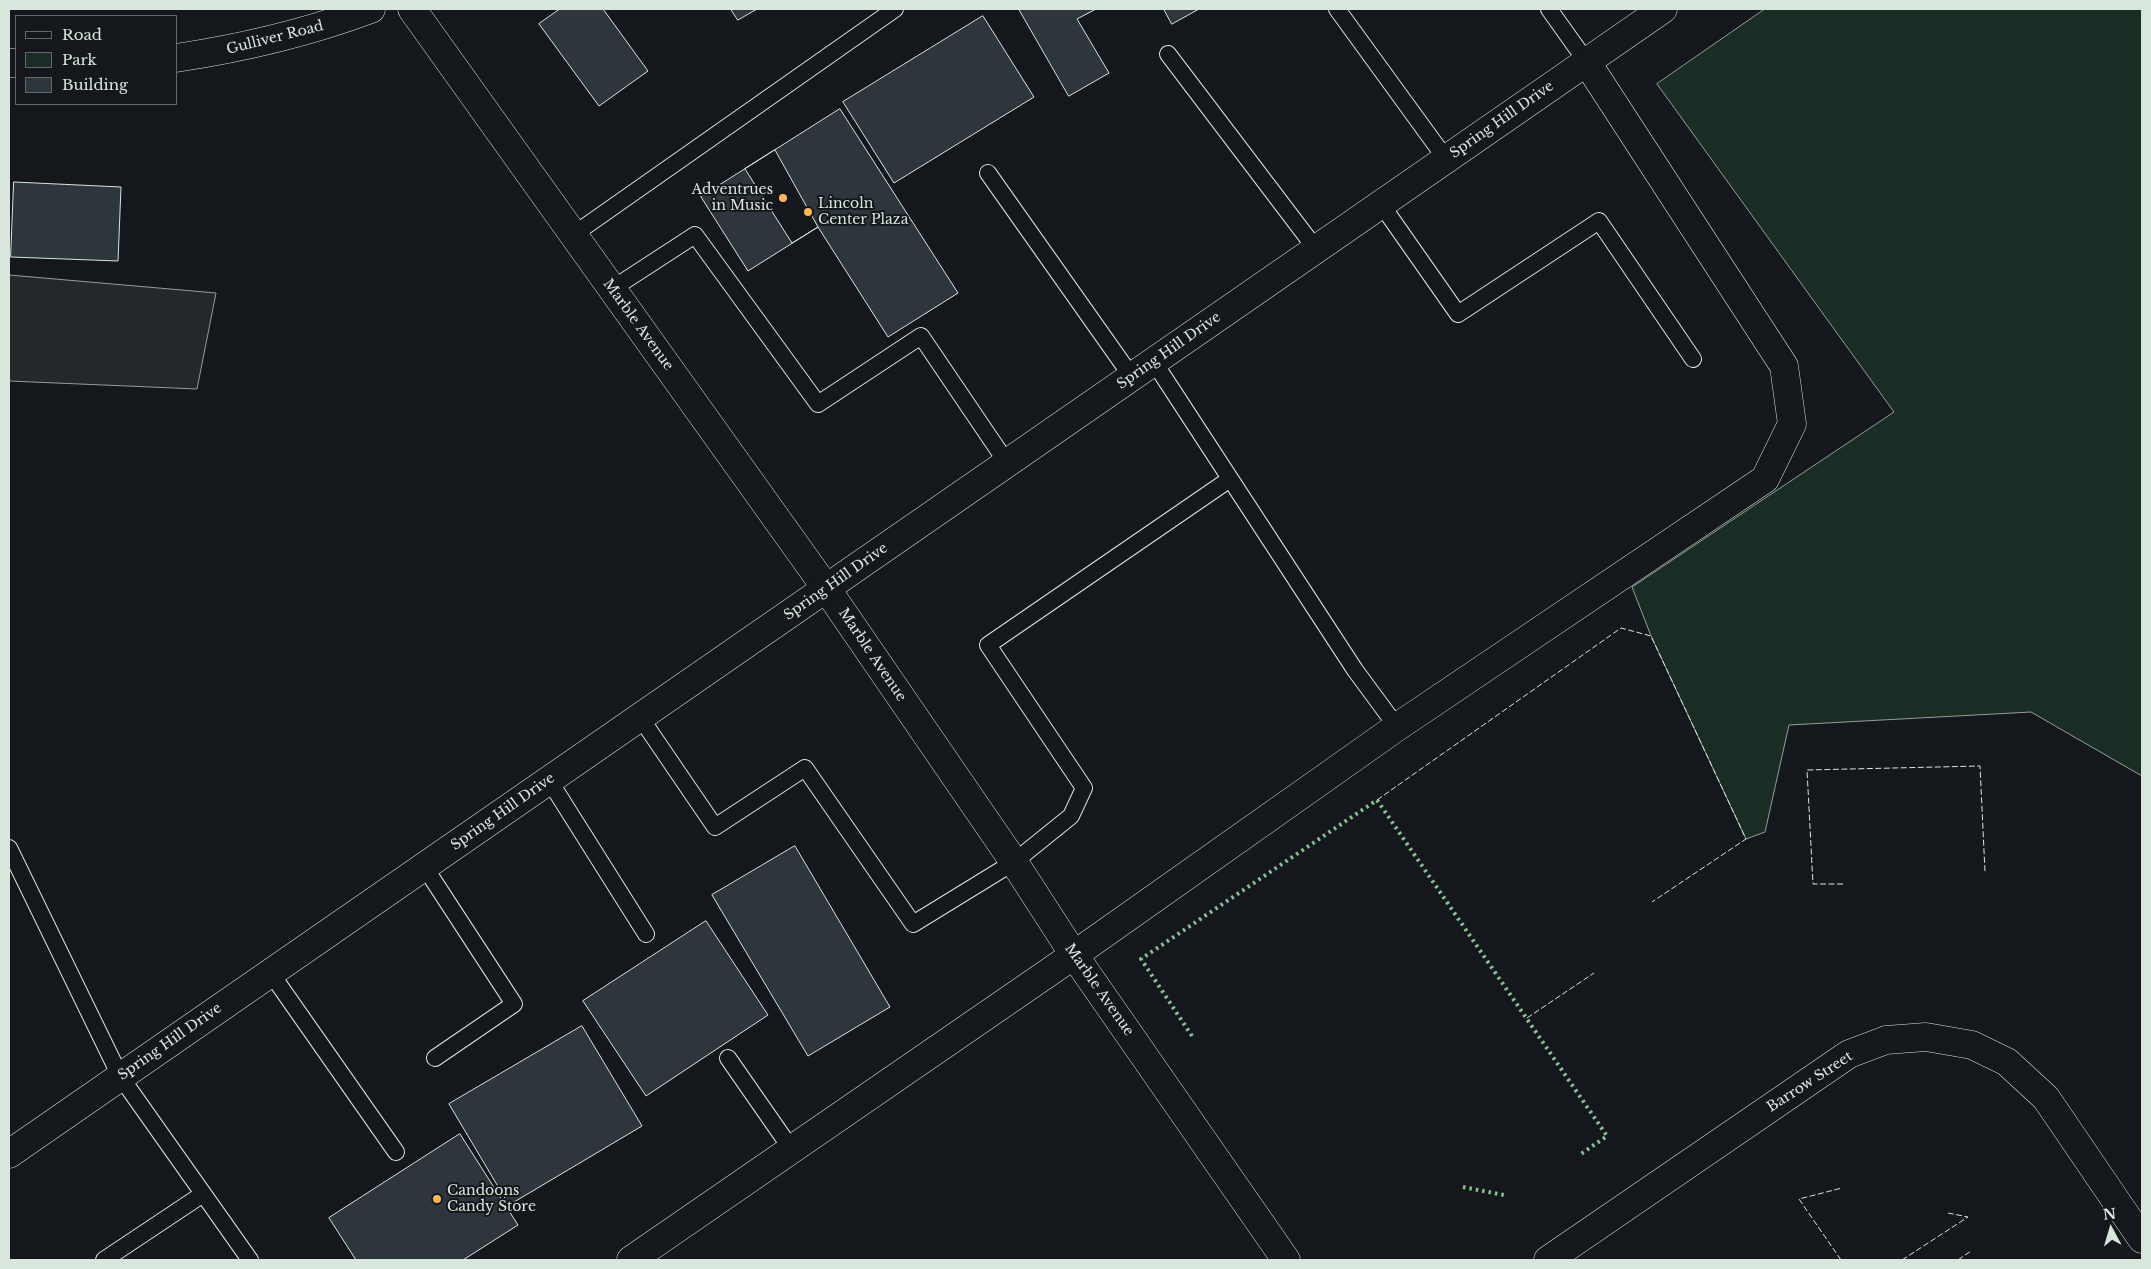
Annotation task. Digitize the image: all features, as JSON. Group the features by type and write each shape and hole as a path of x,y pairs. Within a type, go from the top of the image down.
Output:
{"street":[{"name":"Gulliver Road","path":"178,58 236,49 325,26 371,9"},
{"name":"Marble Avenue","path":"412,9 826,588 1014,862 1074,955 1286,1260"},
{"name":"Spring Hill Drive","path":"9,1154 1663,9"},
{"path":"631,1260 1074,955 1397,727 1765,479 1792,424 1784,366 1586,62"},
{"name":"Barrow Street","path":"1548,1260 1849,1054 1886,1040 1926,1037 1972,1045 2007,1062 2037,1088 2142,1239"}],"lane":[{"path":"573,235 895,9"},
{"path":"1337,9 1446,159"},
{"path":"1549,9 1586,62"},
{"path":"1168,54 1316,250"},
{"path":"988,174 1132,377"},
{"path":"1381,204 1458,314 1599,221 1693,359"},
{"path":"612,289 696,234 818,404 921,336 1007,463"},
{"path":"1154,362 1355,670 1397,727"},
{"path":"640,717 716,827 805,768 913,924 1014,862 1071,816 1084,788 988,645 1230,479"},
{"path":"549,780 646,934"},
{"path":"9,848 120,1076 250,1260"},
{"path":"424,866 514,1004 435,1058"},
{"path":"270,972 396,1152"},
{"path":"728,1058 792,1150"},
{"path":"104,1260 203,1194"}],"green space":[{"path":"1765,9 2142,9 2142,776 2031,712 1789,725 1765,832 1746,839 1651,636 1632,587 1894,412 1657,84"}],"shaded area":[{"path":"9,275 216,293 197,389 9,381"}],"building":[{"path":"560,9 603,9 648,71 599,106 539,24"},
{"path":"731,9 757,9 738,20"},
{"path":"1019,9 1096,9 1077,19 1109,73 1069,96"},
{"path":"1164,9 1199,9 1172,24"},
{"path":"983,16 1034,97 894,183 843,102"},
{"name":"Lincoln Center Plaza","path":"840,109 958,293 888,337 818,227 748,271 701,197"},
{"name":"Adventrues in Music","path":"775,150 818,227 792,243 745,169"},
{"path":"14,182 121,187 118,261 11,257"},
{"path":"795,846 890,1007 808,1056 712,895"},
{"path":"706,921 768,1015 646,1096 583,1001"},
{"path":"582,1026 642,1126 509,1205 449,1104"},
{"path":"460,1134 518,1225 463,1260 356,1260 329,1218"}],"hedge":[{"path":"1192,1036 1141,959 1377,800 1607,1136 1581,1154"},
{"path":"1463,1187 1504,1195"}],"fence":[{"path":"1377,800 1621,628 1651,636 1746,839 1652,902"},
{"path":"1843,884 1813,884 1807,770 1980,766 1985,872"},
{"path":"1527,1018 1594,973"},
{"path":"1841,1260 1799,1199 1842,1188"},
{"path":"1902,1260 1968,1217 1948,1213"},
{"path":"1958,1260 1971,1251"}],"place":[{"name":"Adventrues in Music","path":"783,198"},
{"name":"Lincoln Center Plaza","path":"808,212"},
{"name":"Candoons Candy Store","path":"437,1199"}]}
